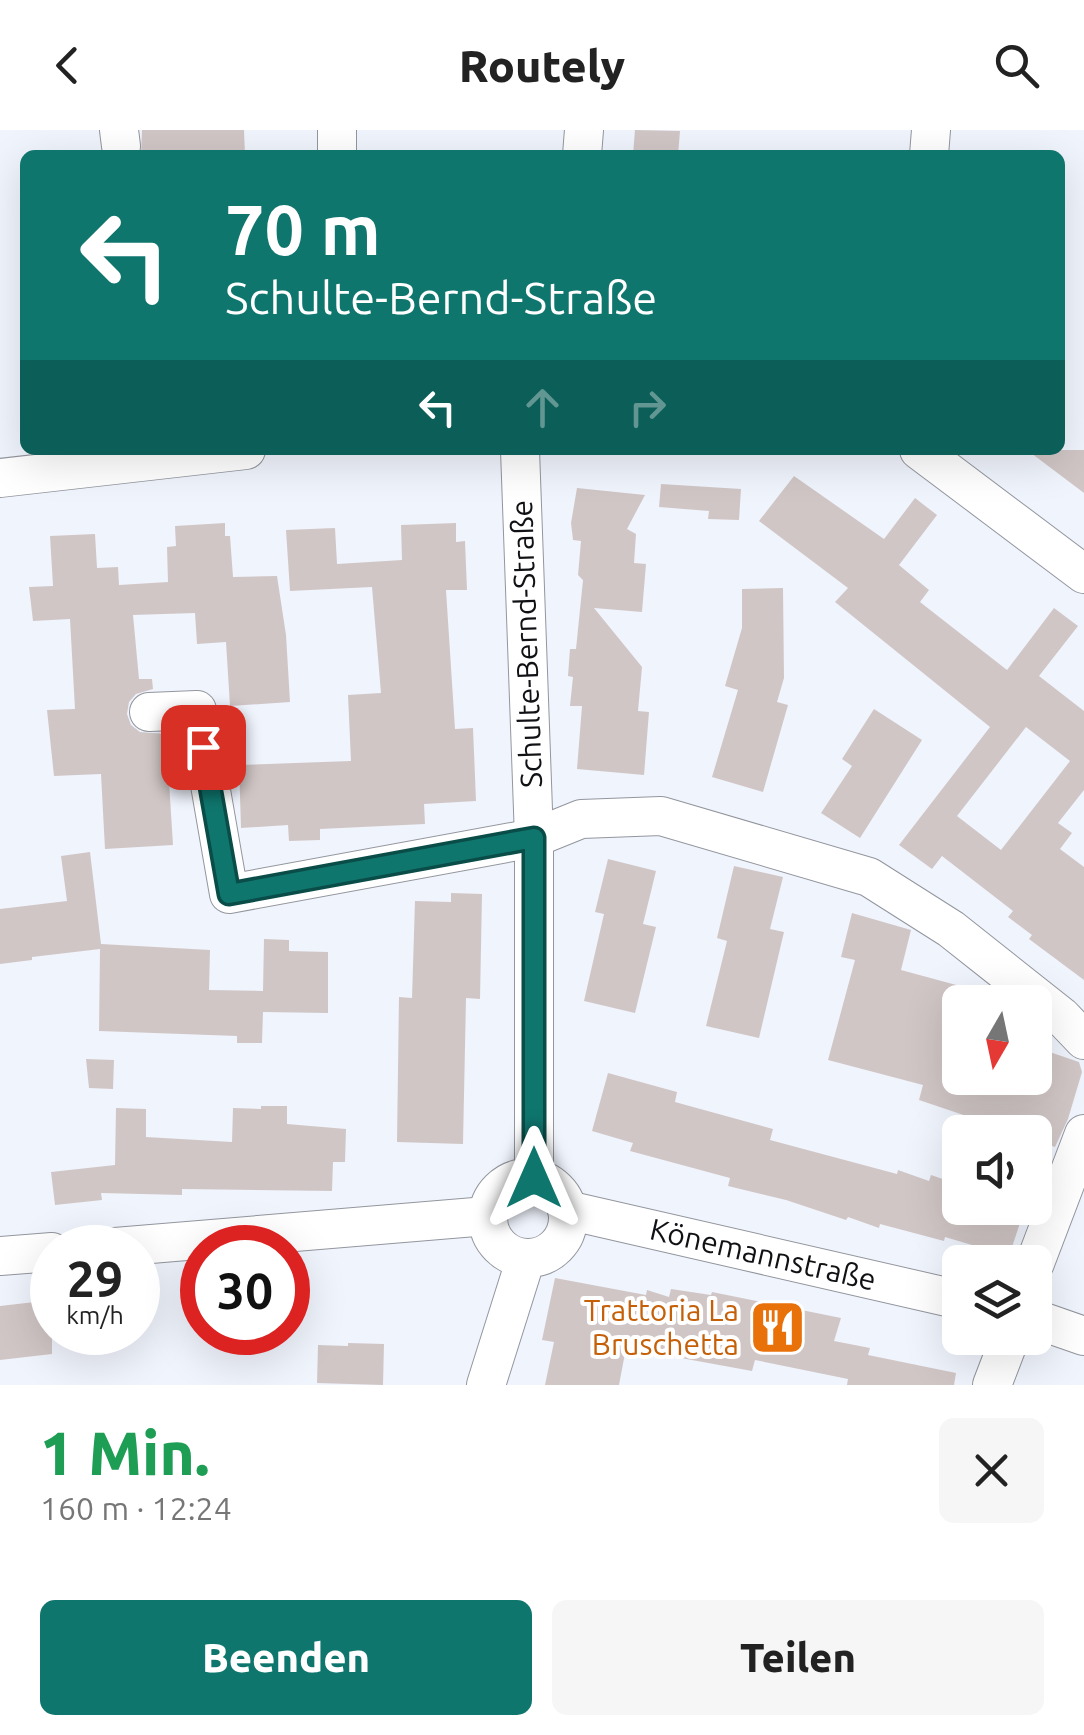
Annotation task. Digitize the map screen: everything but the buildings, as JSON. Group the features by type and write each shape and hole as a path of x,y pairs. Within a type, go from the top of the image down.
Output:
{"street":[{"path":"0,478 202,455"},
{"name":"Schulte-Bernd-Straße","path":"520,455 534,838 534,1178"},
{"path":"926,455 1084,574"},
{"name":"Schulte-Bernd-Straße","path":"149,712 197,710 229,894 534,838 580,818 661,816 869,877 952,929 1062,1017 1084,1040"},
{"path":"1042,1245 1084,1134"},
{"path":"534,1178 556,1189 567,1210 564,1236 545,1254 526,1258 512,1254 496,1243 489,1230 487,1216 492,1200 502,1187 517,1179 534,1178"},
{"name":"Könemannstraße","path":"567,1210 942,1296"},
{"path":"160,1243 487,1216"},
{"path":"0,1256 30,1254"},
{"path":"486,1385 526,1258"},
{"path":"1052,1325 1084,1336"},
{"path":"992,1385 1003,1355"}],"place":[{"name":"Trattoria La Bruschetta","path":"778,1328"}],"route":[{"path":"203,747 229,894 534,838 534,1178"}]}
